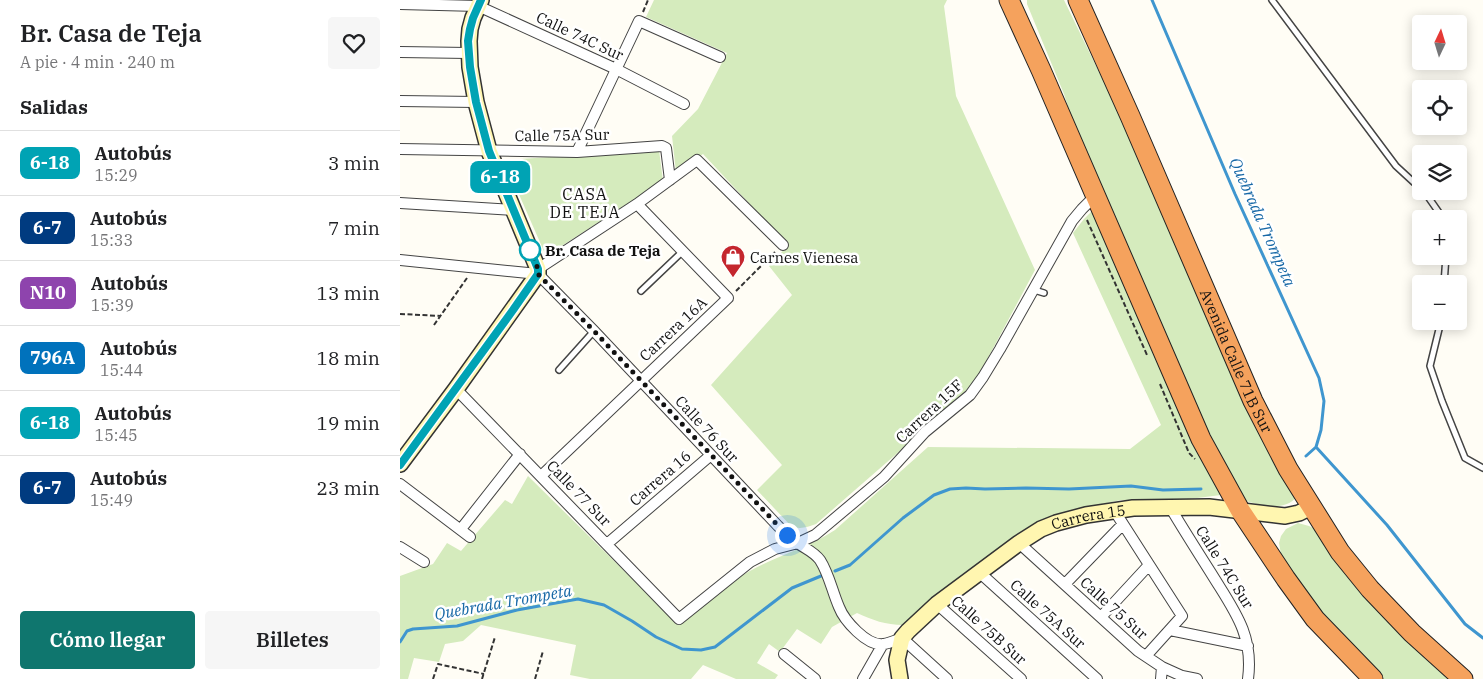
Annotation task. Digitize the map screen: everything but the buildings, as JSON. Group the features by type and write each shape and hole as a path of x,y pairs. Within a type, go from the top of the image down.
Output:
{"highway":[{"path":"1009,0 1096,196 1200,439 1240,510 1286,579 1315,619 1373,679"},
{"path":"1021,0 1041,70"},
{"path":"1070,0 1102,55"},
{"name":"Avenida Calle 71B Sur","path":"1078,0 1253,401 1272,440 1340,552 1370,589 1412,633 1462,679"}],"street":[{"path":"479,3 470,29 468,53 476,102 489,151 538,272"},
{"name":"Calle 74C Sur","path":"400,4 479,3 684,104"},
{"path":"576,152 639,21 720,57"},
{"path":"400,52 468,53"},
{"path":"400,101 476,102"},
{"name":"Calle 75A Sur","path":"400,150 576,152 664,147 666,148 670,180"},
{"path":"400,464 456,389 538,272 697,160 783,245"},
{"name":"Carrera 15F","path":"679,619 750,562 815,535 884,477 925,432 970,395 996,356 1072,222 1096,196"},
{"path":"400,203 514,210"},
{"path":"637,204 728,298"},
{"path":"400,260 474,268 538,272"},
{"name":"Calle 76 Sur","path":"538,272 778,526 819,558 839,608 844,617 861,636 874,644 884,644"},
{"name":"Carrera 16A","path":"541,476 728,298"},
{"name":"Calle 77 Sur","path":"456,389 679,619"},
{"path":"461,529 520,454"},
{"name":"Carrera 16","path":"607,544 711,455"},
{"path":"400,484 470,537"},
{"name":"Calle 74C Sur","path":"1170,507 1239,618 1248,646 1250,666 1248,679"},
{"name":"Carrera 15","path":"902,638 937,604 979,572 1041,529 1056,523 1114,510 1202,507 1286,516 1298,514 1311,507"},
{"path":"1114,510 1182,616 1146,656"},
{"path":"1065,584 1123,524"},
{"name":"Calle 75 Sur","path":"1019,543 1138,651 1162,667 1182,676 1197,679"},
{"path":"400,547 424,562"},
{"path":"1101,617 1150,566"},
{"name":"Calle 75A Sur","path":"979,572 1097,679"},
{"name":"Calle 75B Sur","path":"937,604 1021,679"},
{"path":"1170,630 1248,646"},
{"path":"863,679 884,644 902,638"},
{"path":"900,679 897,660 902,638"},
{"path":"902,638 947,679"},
{"path":"784,654 816,679"},
{"path":"1161,679 1162,667"}],"lane":[{"path":"1272,0 1396,166 1412,181"},
{"path":"641,291 683,251"},
{"path":"1034,290 1044,293"},
{"path":"1438,330 1430,366 1465,458 1483,468"},
{"path":"559,370 594,331"}],"path":[{"path":"639,21 648,0"},
{"name":"Carrera 16A","path":"728,298 783,245"},
{"path":"434,325 474,268"},
{"path":"400,314 441,316"},
{"path":"482,679 495,637"},
{"path":"535,679 544,651"},
{"path":"433,679 438,664 484,674"}],"green space":[{"path":"654,0 947,0 944,6 956,96 1035,270 975,382 956,402 816,524 810,526 800,528 791,526 757,490 782,465 711,385 792,295 769,266 788,245 703,154 676,172 672,136 698,109 727,53 646,17"},
{"path":"1027,0 1064,0 1131,138 1297,496 1292,501 1279,506 1272,506 1243,500 1225,469 1075,129 1064,94"},
{"path":"659,150 663,181 546,256 504,160"},
{"path":"1092,211 1221,495 1173,501 1121,500 1054,516 1020,534 961,575 903,625 879,622 857,613 832,627 821,644 797,629 780,652 769,644 757,663 778,675 775,679 736,679 703,665 691,679 590,679 570,675 576,645 481,625 463,641 445,644 439,662 414,658 408,679 400,679 400,576 433,564 447,543 461,551 505,500 512,504 528,476 676,622 739,577 814,542 835,530 928,447 1130,449 1161,425 1073,233"},
{"path":"1298,523 1315,529 1449,679 1381,679 1312,603 1282,560 1279,543 1281,536 1286,529"}],"waterway":[{"name":"Quebrada Trompeta","path":"1152,0 1235,194 1319,378 1324,401 1321,430 1316,447 1306,456"},
{"path":"1316,447 1387,525 1465,624 1483,638"},
{"name":"Quebrada Trompeta","path":"835,571 850,565 903,518 934,495 950,489 1069,489 1131,486 1163,490 1201,489"},
{"name":"Quebrada Trompeta","path":"400,642 407,631 413,629 457,626 517,610 578,599 604,605 656,637 682,649 701,650 715,647 792,588 821,576"}],"bus line":[{"name":"6-18","path":"400,465 538,274 538,269 489,151 476,102 468,53 468,41 473,18 481,0"}],"place":[{"name":"Br. Casa de Teja","path":"530,250"},
{"name":"Carnes Vienesa","path":"733,278"}],"district":[{"name":"CASA DE TEJA","path":"585,203"}],"route":[{"path":"530,250 538,269 538,274 787,535"}]}
